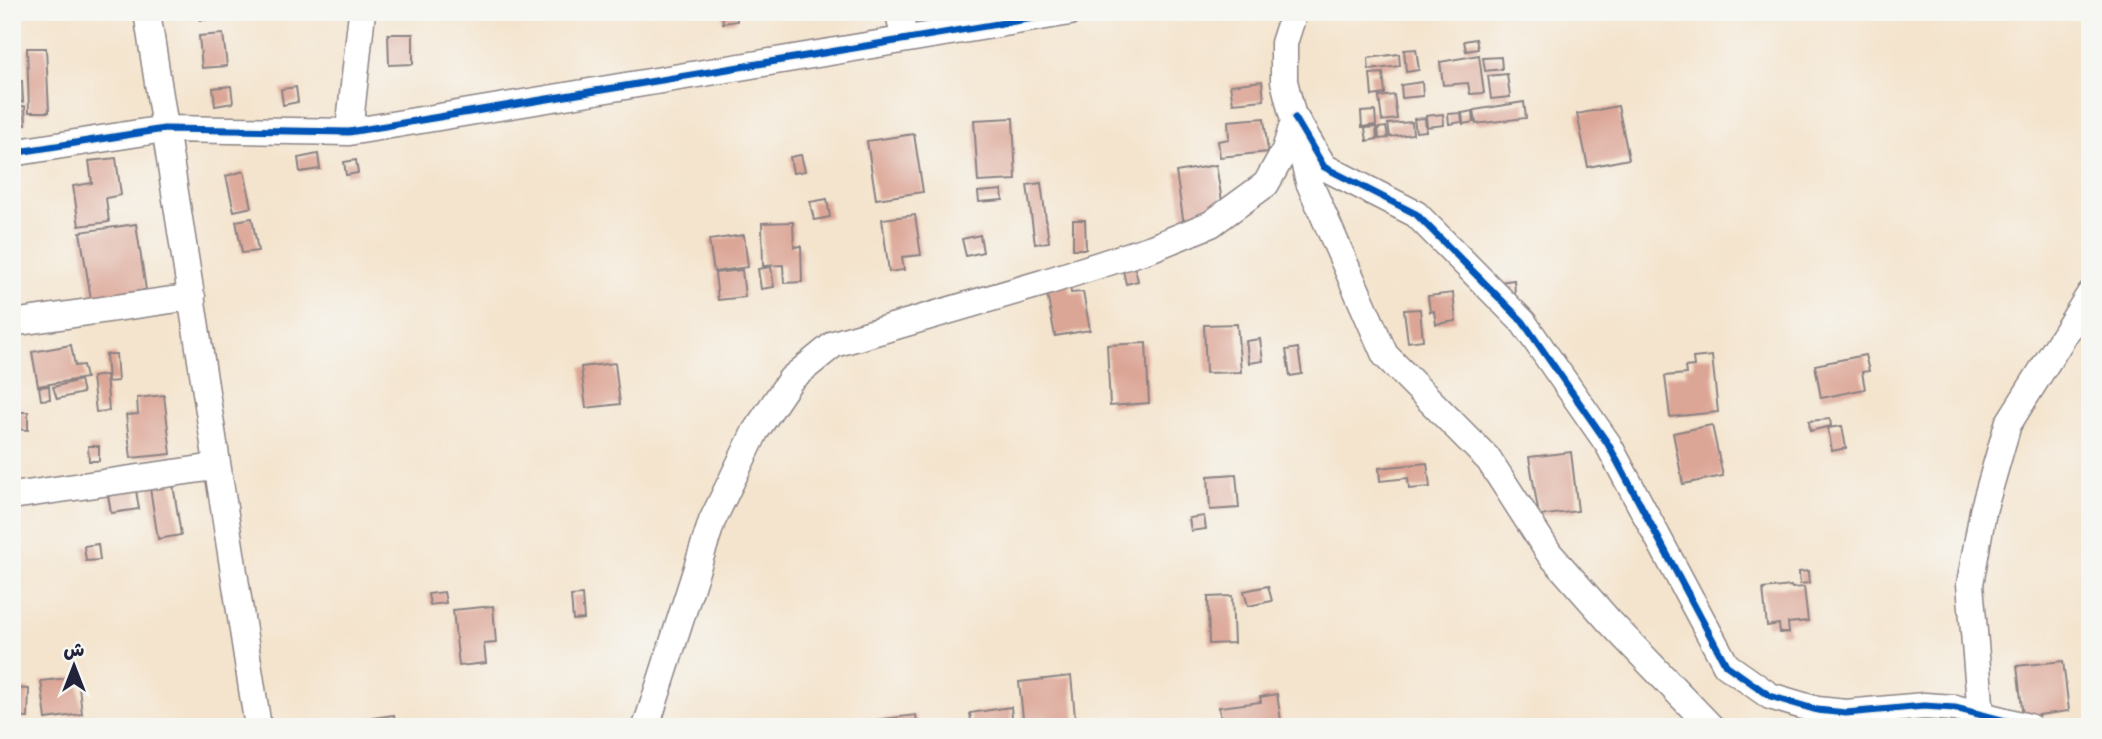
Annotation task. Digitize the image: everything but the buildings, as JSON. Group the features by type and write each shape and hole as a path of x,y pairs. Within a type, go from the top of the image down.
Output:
{"street":[{"path":"147,12 192,297 215,467 258,727"},
{"path":"349,132 362,12"},
{"path":"899,12 904,39"},
{"path":"12,153 164,129 349,132 1070,12"},
{"path":"1294,12 1284,43 1284,81 1309,182 1385,355 1489,460 1549,553 1609,621 1711,727"},
{"path":"1295,118 1324,167 1416,214 1524,322 1608,444 1726,665 1770,696 1816,710 1846,713 1924,706 1955,708 1982,722 2029,727"},
{"path":"646,727 712,521 755,432 791,379 834,344 1068,276 1153,248 1211,223 1266,184 1285,150 1295,118"},
{"path":"1982,722 1970,584 1983,510 2008,424 2090,294"},
{"path":"12,323 192,297"},
{"path":"12,496 215,467"}],"cycle path":[{"path":"12,153 164,129 349,132 1070,12"},
{"path":"1295,118 1324,167 1416,214 1523,322 1608,444 1726,665 1770,696 1817,710 1846,713 1924,706 1955,708 2029,727"}]}
